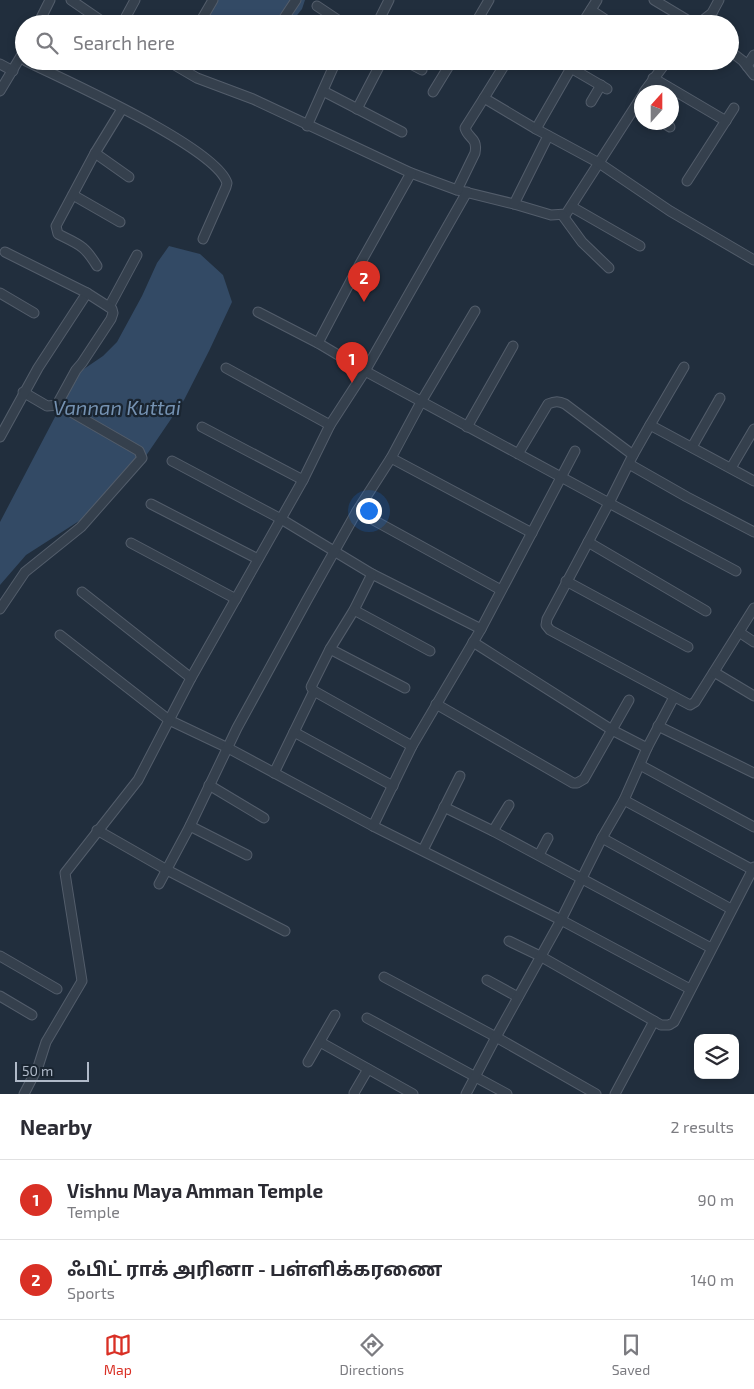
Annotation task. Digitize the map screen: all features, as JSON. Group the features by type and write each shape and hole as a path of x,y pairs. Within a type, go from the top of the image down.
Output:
{"street":[{"path":"42,15 50,0"},
{"path":"71,0 93,15"},
{"path":"127,15 135,0"},
{"path":"204,15 213,0"},
{"path":"286,15 296,0"},
{"path":"382,15 389,0"},
{"path":"480,15 489,0"},
{"path":"588,15 598,0"},
{"path":"654,0 679,15"},
{"path":"709,15 719,0"},
{"path":"317,6 330,15"},
{"path":"591,10 598,15"},
{"path":"747,66 754,55"},
{"path":"739,59 754,75"},
{"path":"0,64 13,71"},
{"path":"0,91 15,68"},
{"path":"46,70 186,143 225,178 226,188 203,240"},
{"path":"185,70 197,78 253,99 307,126 411,173 462,191 551,215 563,216 572,207 599,163 634,114"},
{"path":"307,126 332,70"},
{"path":"357,109 377,70"},
{"path":"433,92 446,70"},
{"path":"24,1094 38,1067 46,1042 82,981 65,873 138,780 191,678 303,480 330,426 365,371 462,191 476,148 476,142 466,132 465,128 501,70"},
{"path":"536,129 570,70"},
{"path":"574,70 604,87 591,102"},
{"path":"648,85 660,70"},
{"path":"653,78 726,121"},
{"path":"323,91 402,132"},
{"path":"484,98 548,136 599,163 670,211 754,260"},
{"path":"687,181 734,108"},
{"path":"97,266 87,250 58,234 56,226 94,153 122,110"},
{"path":"514,204 548,136"},
{"path":"94,153 129,177"},
{"path":"318,343 411,173"},
{"path":"73,195 120,222"},
{"path":"572,207 640,246"},
{"path":"563,216 582,242 609,268"},
{"path":"2,253 87,293 109,307 113,313 111,319 76,370 59,401 59,405"},
{"path":"109,307 137,255"},
{"path":"0,293 34,313"},
{"path":"0,437 24,392 87,293"},
{"path":"159,884 228,748 357,511 391,458 421,402 475,310"},
{"path":"258,312 736,571"},
{"path":"467,426 513,346"},
{"path":"684,367 650,425 566,581 547,619 547,627 686,704 692,704 754,608"},
{"path":"226,368 330,426"},
{"path":"0,609 24,572 81,527 142,458 139,451 59,405 47,406 24,392"},
{"path":"692,447 720,398"},
{"path":"518,454 548,404 554,401 565,404 634,455"},
{"path":"650,425 754,481"},
{"path":"202,427 303,480"},
{"path":"731,468 754,429"},
{"path":"373,826 412,746 474,642 575,451"},
{"path":"391,458 532,533"},
{"path":"172,461 281,519 372,574 481,629"},
{"path":"629,464 754,532"},
{"path":"152,504 258,559"},
{"path":"357,511 501,590"},
{"path":"588,542 706,611"},
{"path":"131,543 236,599"},
{"path":"372,574 354,610 330,649 312,684 312,689 412,746"},
{"path":"566,581 688,647"},
{"path":"82,592 191,678"},
{"path":"354,610 430,651"},
{"path":"739,632 754,642"},
{"path":"60,635 169,720 228,748 373,826 561,920 690,989"},
{"path":"474,642 612,730 647,748"},
{"path":"330,649 405,688"},
{"path":"714,672 754,696"},
{"path":"274,773 314,691"},
{"path":"466,1094 624,800 647,748 674,697"},
{"path":"436,704 573,783 578,783 584,779 629,700"},
{"path":"658,726 754,773"},
{"path":"294,732 393,786"},
{"path":"640,765 754,827"},
{"path":"422,850 460,776"},
{"path":"209,785 264,818"},
{"path":"509,941 540,956 654,1020 666,1026 672,1024 753,868 624,800"},
{"path":"493,831 509,805"},
{"path":"444,806 711,948"},
{"path":"190,826 247,855"},
{"path":"97,830 167,870 285,931"},
{"path":"539,855 548,838"},
{"path":"602,838 731,910"},
{"path":"0,956 57,989"},
{"path":"384,977 496,1036 596,1094"},
{"path":"487,980 518,997"},
{"path":"0,996 32,1015"},
{"path":"308,1062 335,1015"},
{"path":"367,1018 507,1094"},
{"path":"615,1094 654,1020"},
{"path":"320,1042 413,1094"},
{"path":"354,1093 368,1069"}],"water":[{"path":"214,0 305,0 297,15 204,15"},
{"name":"Vannan Kuttai","path":"169,246 200,254 223,275 232,302 209,351 184,400 139,466 104,505 26,555 0,585 0,522 78,373 103,356 117,342 142,296 157,263"}],"place":[{"name":"ஃபிட் ராக் அரினா - பள்ளிக்கரணை","path":"364,302"},
{"name":"Vishnu Maya Amman Temple","path":"352,383"}]}
